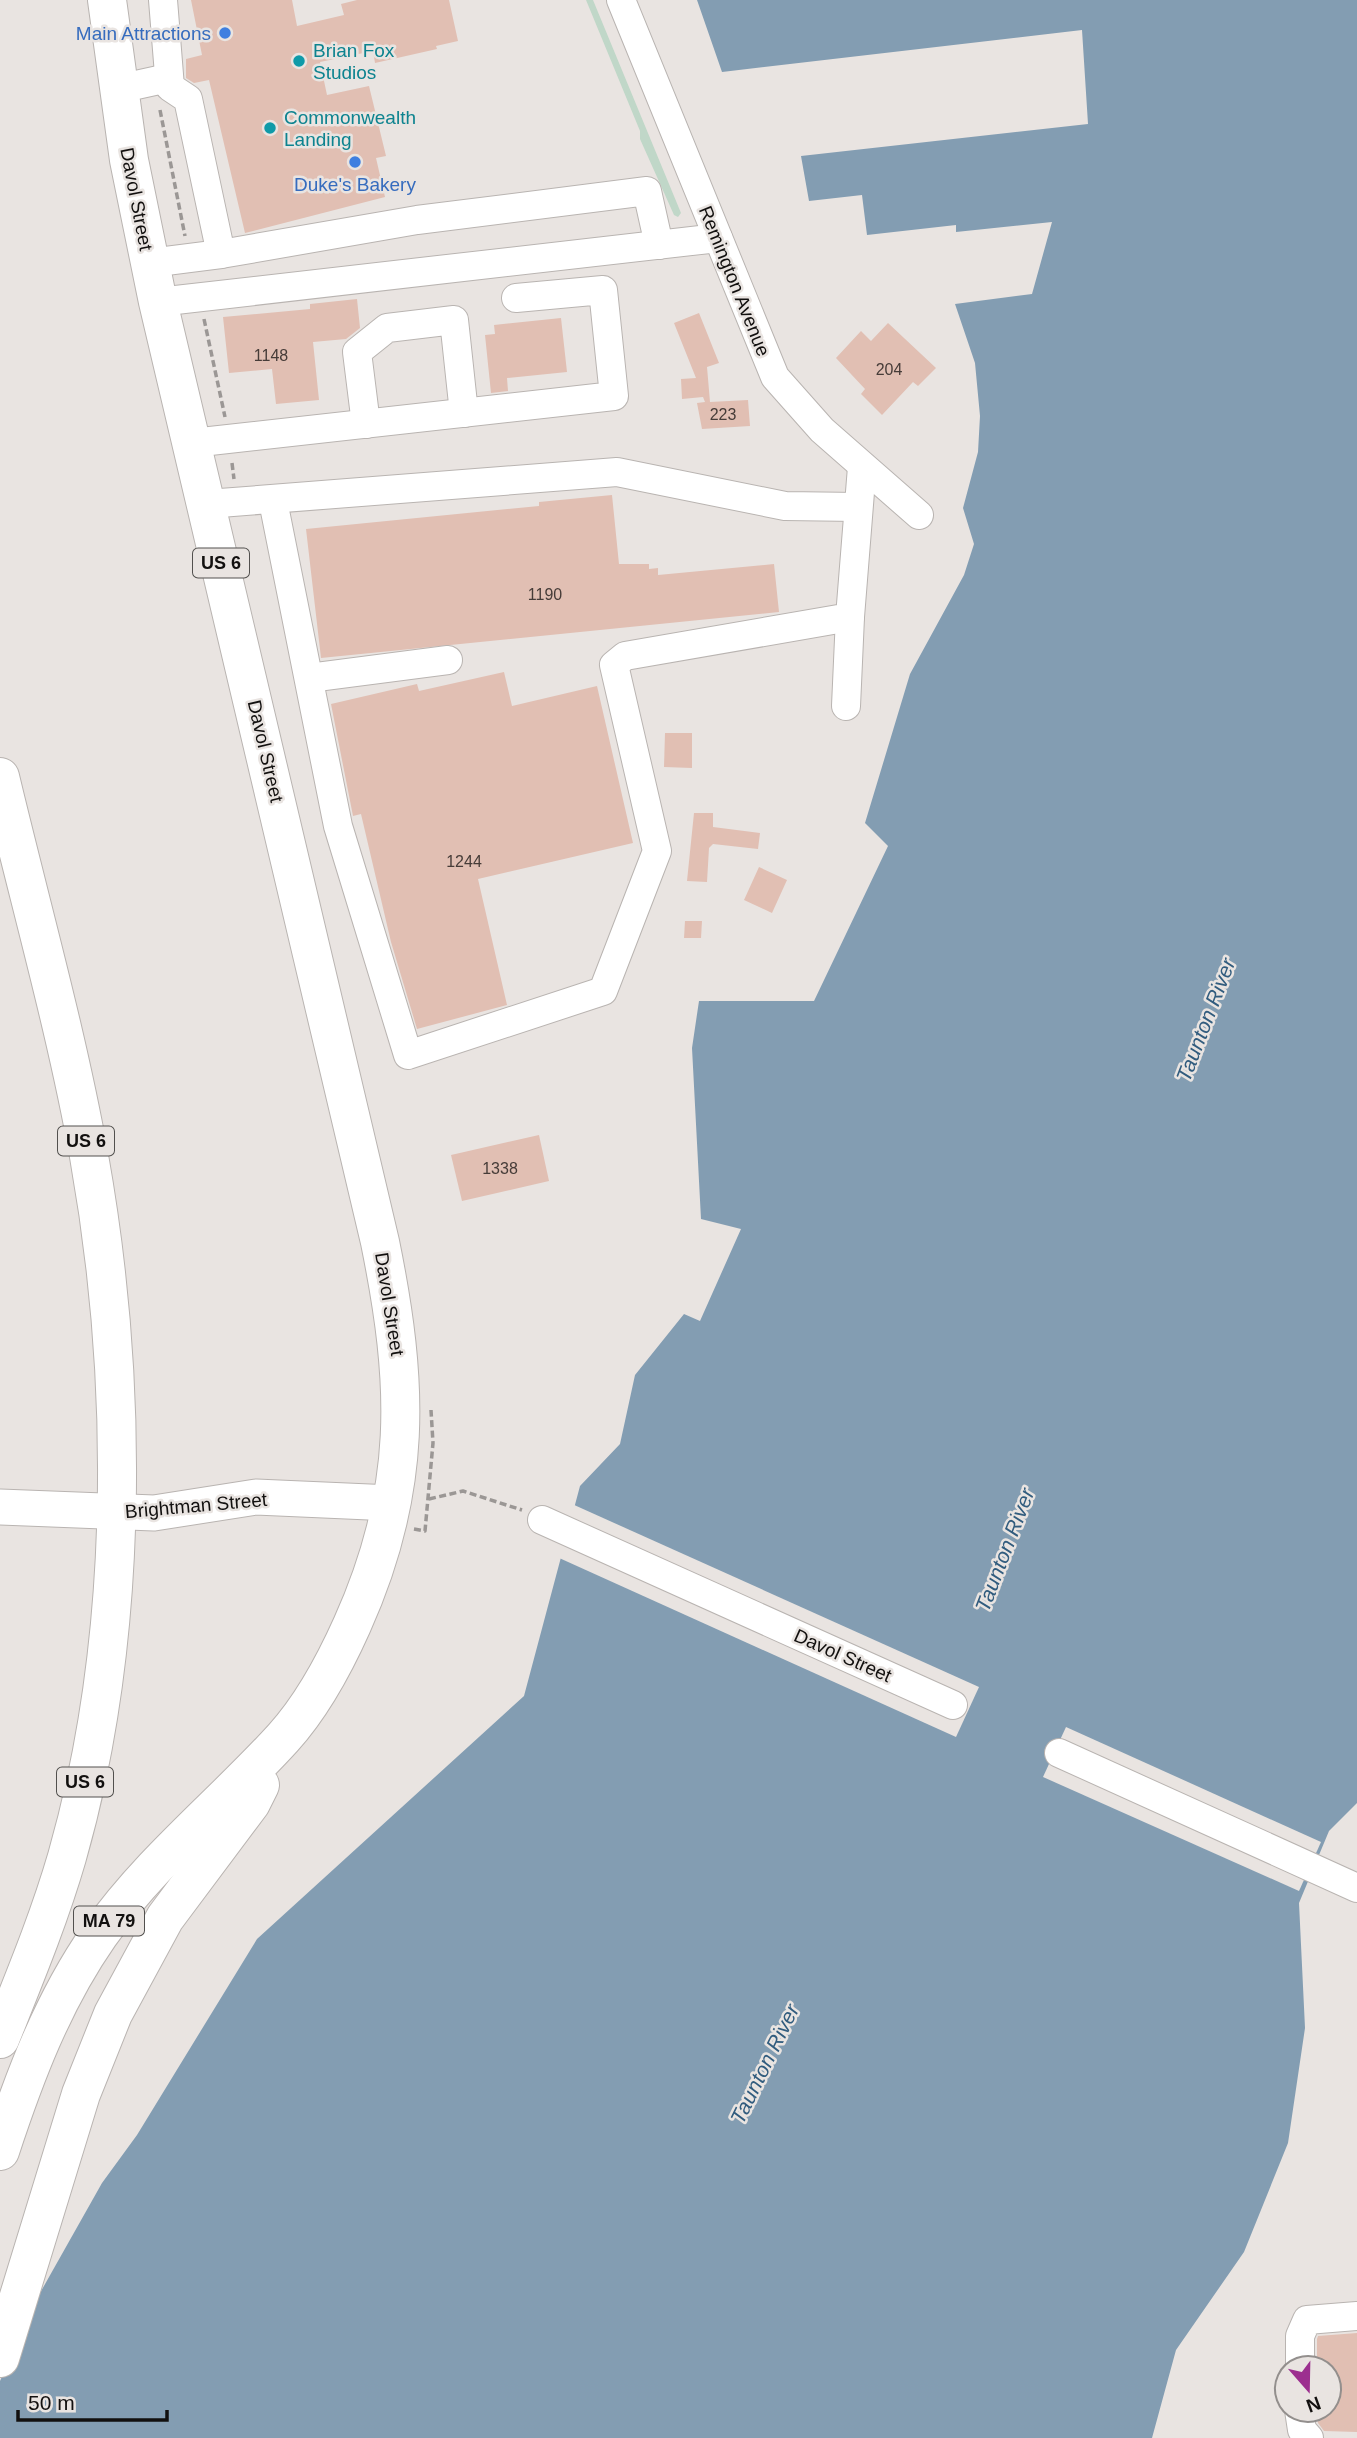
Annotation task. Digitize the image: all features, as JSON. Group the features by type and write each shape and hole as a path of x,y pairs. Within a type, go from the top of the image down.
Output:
{"highway":[{"name":"Davol Street","path":"107,0 118,89 158,302 354,1122 391,1301 402,1391 399,1462 392,1503"},
{"name":"US 6","path":"0,777 74,1086 98,1214 115,1386 115,1513 106,1662 89,1762 54,1900 0,2039"},
{"name":"US 6","path":"0,2358 81,2094 113,2014 164,1917 251,1803 285,1736 348,1635 377,1563 392,1503"},
{"name":"MA 79","path":"0,2151 46,2029 99,1935 153,1869 285,1736"}],"main road":[{"name":"Brightman Street","path":"0,1507 154,1513 256,1497 392,1503"}],"street":[{"path":"162,79 170,58 163,0"},
{"name":"Remington Avenue","path":"621,0 775,377 822,430 919,515"},
{"path":"118,89 162,79"},
{"path":"162,79 188,99 221,254"},
{"path":"150,263 221,254 380,226 647,191 659,245"},
{"path":"158,302 198,295 718,238"},
{"path":"192,443 614,396 603,290 516,298"},
{"path":"366,424 357,352 387,328 454,320 464,413"},
{"path":"846,706 862,467"},
{"path":"207,504 273,501 617,472 785,506 858,507"},
{"path":"273,501 338,826 408,1055 603,991 657,851 614,665 625,656 850,617"},
{"path":"309,678 448,660"},
{"name":"Davol Street","path":"542,1520 953,1705"},
{"path":"1059,1753 1357,1888"},
{"path":"1300,2354 1300,2336 1307,2320 1357,2316"}],"path":[{"path":"162,79 190,258"},
{"path":"198,295 230,439"},
{"path":"392,1503 463,1491 497,1500 542,1520"}],"green space":[{"path":"586,0 593,0 681,213 678,217 674,215 640,139 640,131"}],"water":[{"name":"Taunton River","path":"697,0 1357,0 1357,1803 1329,1831 1299,1903 1305,2028 1288,2143 1244,2252 1176,2350 1152,2438 0,2438 0,2381 40,2293 102,2183 137,2135 257,1939 524,1696 580,1486 620,1444 635,1375 684,1314 700,1321 741,1229 701,1219 692,1048 699,1001 814,1001 888,846 865,823 910,674 964,575 974,544 963,508 978,452 980,416 975,363 955,304 1032,294 1052,222 956,232 956,225 867,235 862,195 809,201 801,156 1088,124 1082,30 722,72"}],"pier":[{"path":"572,1504 979,1687 956,1737 557,1557"},
{"path":"1066,1727 1321,1842 1299,1891 1043,1777"}],"building":[{"name":"Commonwealth Landing","path":"191,0 292,0 297,26 344,15 341,4 357,0 449,0 458,41 436,46 437,49 375,63 373,51 320,62 327,95 369,86 386,156 376,158 385,197 245,233 209,80 194,83 186,78 186,59 202,55"},
{"path":"357,299 360,328 346,339 313,342 319,400 276,404 272,369 229,373 223,317 310,309 310,304"},
{"path":"699,313 719,363 707,367 710,402 748,400 750,426 702,429 697,403 705,402 703,397 682,399 681,379 696,378 674,323"},
{"path":"561,318 567,372 507,378 508,391 491,393 485,335 495,334 494,325"},
{"path":"888,323 936,368 918,386 913,382 882,415 861,394 865,389 836,358 861,331 871,341"},
{"path":"612,495 619,564 649,564 649,569 658,568 658,575 774,564 779,612 321,658 306,529 539,506 539,502"},
{"path":"504,672 512,706 597,686 633,843 478,879 507,1005 417,1029 391,942 361,814 353,816 331,704 417,684 419,691"},
{"path":"665,733 692,733 692,768 664,767"},
{"path":"694,813 713,813 713,827 760,833 758,849 713,844 709,848 707,882 687,881"},
{"path":"759,867 787,880 772,913 744,900"},
{"path":"685,921 702,921 701,938 684,938"},
{"path":"539,1135 549,1181 462,1201 451,1155"},
{"path":"1357,2333 1357,2432 1324,2431 1319,2424 1343,2424 1343,2354 1317,2354 1318,2336"}],"place":[{"name":"Main Attractions","path":"225,33"},
{"name":"Brian Fox Studios","path":"299,61"},
{"name":"Commonwealth Landing","path":"270,128"},
{"name":"Duke's Bakery","path":"355,162"}]}
